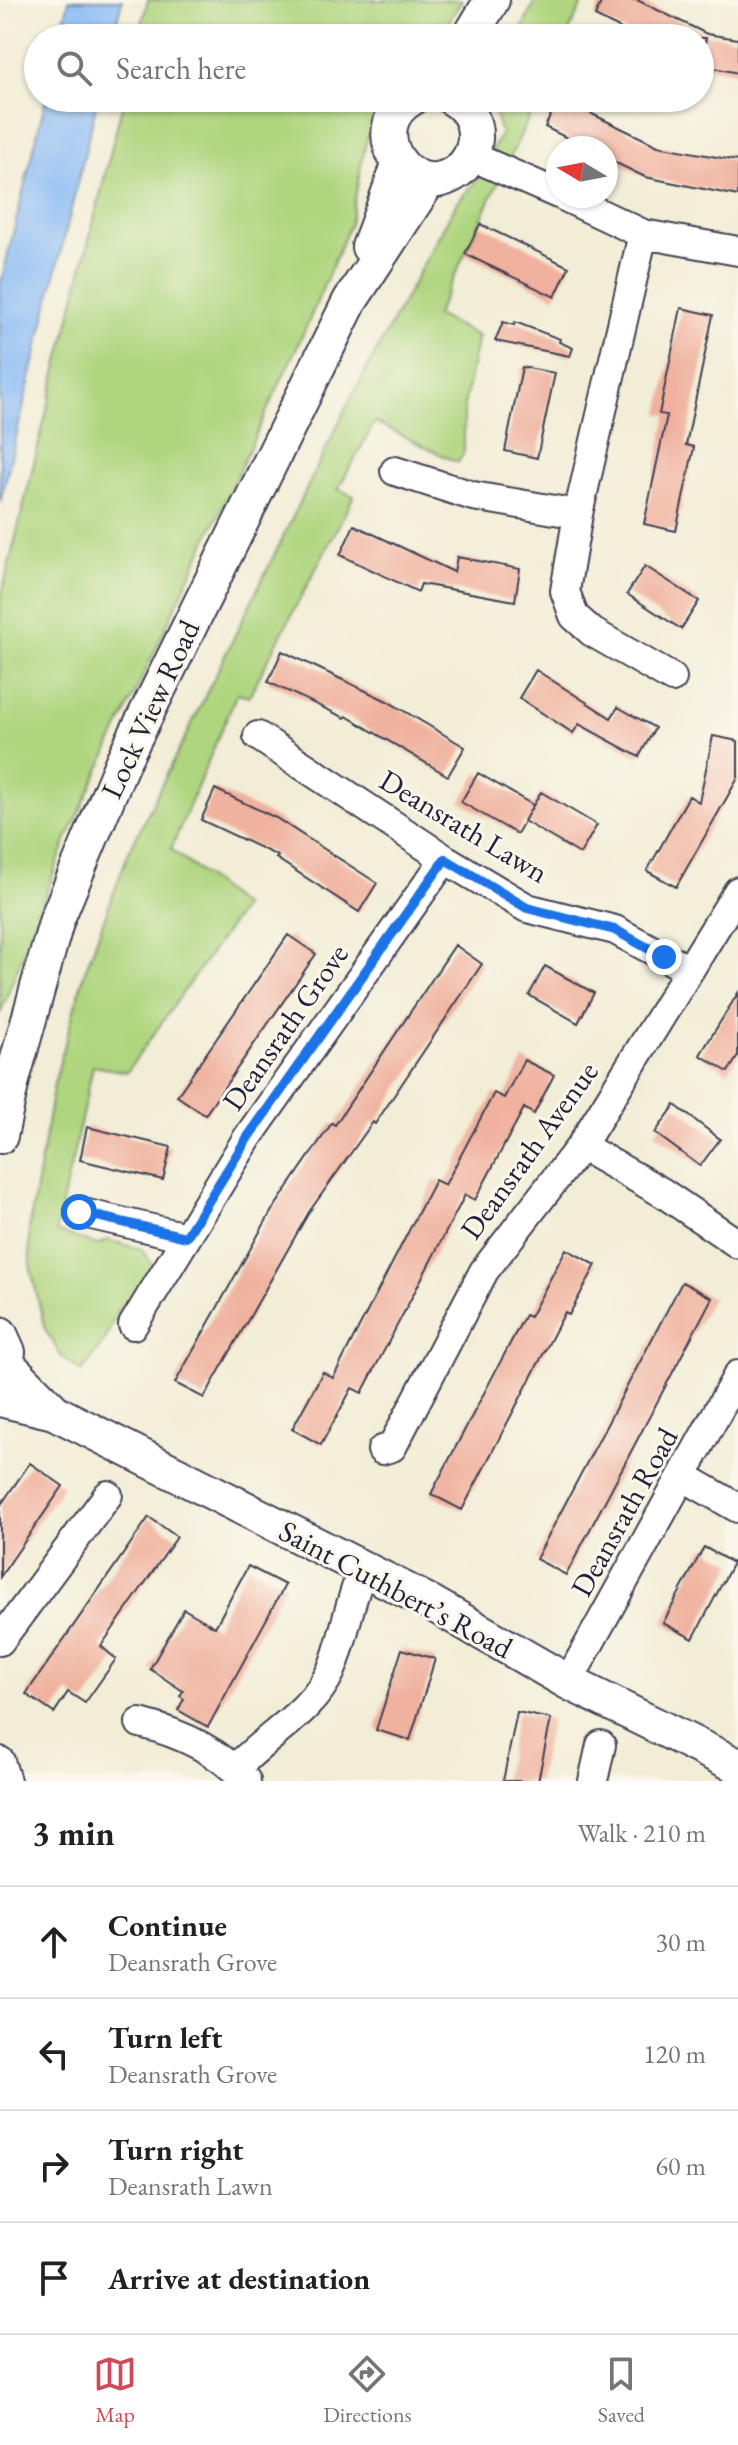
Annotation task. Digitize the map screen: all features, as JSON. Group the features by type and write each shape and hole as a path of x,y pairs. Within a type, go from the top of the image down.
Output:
{"street":[{"path":"477,24 492,0"},
{"path":"496,24 505,0"},
{"path":"396,112 390,123 391,152 414,172 454,174 471,156 475,131 467,112"},
{"path":"471,156 546,189"},
{"name":"Lock View Road","path":"0,1136 12,1080 57,919 122,763 414,172"},
{"path":"588,208 643,234 738,251"},
{"path":"643,234 578,514 565,591 574,616 592,632 672,678"},
{"path":"395,471 473,496 578,514"},
{"name":"Deansrath Lawn","path":"258,736 445,859 527,908 615,930 689,970"},
{"name":"Deansrath Grove","path":"133,1325 248,1137 445,859"},
{"name":"Deansrath Avenue","path":"382,1450 392,1447 484,1271 581,1146 738,891"},
{"path":"581,1146 663,1193 738,1244"},
{"path":"79,1212 186,1237"},
{"name":"Saint Cuthbert’s Road","path":"3,1362 54,1412"},
{"name":"Deansrath Road","path":"568,1682 738,1375"},
{"name":"Saint Cuthbert’s Road","path":"0,1399 54,1412 431,1603 568,1682 738,1766"},
{"path":"684,1477 738,1508"},
{"path":"0,1641 108,1495"},
{"path":"140,1723 195,1742 240,1775 308,1703 330,1671 349,1600 363,1570"},
{"path":"593,1781 601,1745"},
{"path":"0,1761 6,1781"}],"green space":[{"path":"148,0 462,0 447,24 142,24"},
{"path":"536,0 584,0 573,24 524,24"},
{"path":"121,112 376,112 365,146 350,224 307,325 66,841 0,1014 0,601"},
{"path":"494,112 531,112 436,315 478,336 464,406 464,452 458,463 375,422 338,489 354,496 249,696 237,693 171,849 243,907 127,1072 93,1066 56,1231 97,1245 108,1240 142,1249 153,1266 136,1305 119,1308 105,1340 82,1372 61,1356 45,1329 30,1265 29,1228 54,1084 84,974 128,854 350,400 456,204 475,182 501,134"}],"water":[{"path":"69,0 122,0 116,24 63,24"},
{"path":"43,112 95,112 0,503 0,287"}],"building":[{"path":"602,0 637,0 686,24 611,24 595,16"},
{"path":"714,35 738,39 738,73 714,68"},
{"path":"552,112 588,112 658,146 738,161 738,196 645,177 618,164 618,136 563,136 545,127"},
{"path":"480,224 569,267 555,297 465,254"},
{"path":"681,308 713,315 686,445 694,447 676,531 644,524 667,415 659,414"},
{"path":"503,322 514,325 515,322 560,339 559,342 573,348 570,356 495,341"},
{"path":"522,367 555,373 537,458 505,451"},
{"path":"354,525 454,572 457,557 520,569 515,601 421,584 418,592 340,555"},
{"path":"645,566 699,601 681,629 627,594"},
{"path":"282,651 387,701 465,747 448,776 346,716 268,682"},
{"path":"536,670 611,718 618,707 655,728 639,757 579,724 573,733 519,698"},
{"path":"713,736 738,741 738,778 676,887 647,871 689,796 699,802"},
{"path":"478,773 533,805 517,834 461,802"},
{"path":"215,789 276,818 377,883 359,912 276,858 278,856 201,820"},
{"path":"541,792 597,825 580,854 524,821"},
{"path":"288,935 316,954 205,1115 177,1096"},
{"path":"455,945 482,964 375,1124 373,1122 309,1212 204,1398 175,1383 271,1212 332,1123 335,1125"},
{"path":"545,966 594,993 578,1023 529,995"},
{"path":"738,993 738,1056 728,1072 700,1055"},
{"path":"524,1060 554,1075 534,1114 524,1108 475,1200 465,1195 362,1393 352,1388 321,1445 292,1429 323,1372 333,1378 435,1180 445,1185 494,1093 504,1098"},
{"path":"675,1105 720,1139 700,1166 655,1133"},
{"path":"87,1127 171,1147 163,1180 80,1160"},
{"path":"566,1249 596,1265 569,1315 565,1312 462,1510 431,1494 525,1315 530,1317"},
{"path":"682,1282 712,1298 566,1575 536,1559"},
{"path":"30,1463 63,1486 0,1577 0,1506"},
{"path":"149,1517 177,1537 101,1646 116,1659 85,1703 68,1692 54,1713 26,1694"},
{"path":"704,1547 733,1563 693,1639 663,1623"},
{"path":"248,1566 285,1585 208,1727 178,1710 184,1699 180,1696 183,1691 150,1669 184,1609 215,1627"},
{"path":"402,1649 435,1659 410,1740 376,1730"},
{"path":"517,1712 551,1719 538,1781 503,1781"}],"route":[{"path":"79,1212 186,1237 248,1137 445,859 527,908 615,930 664,957"}]}
